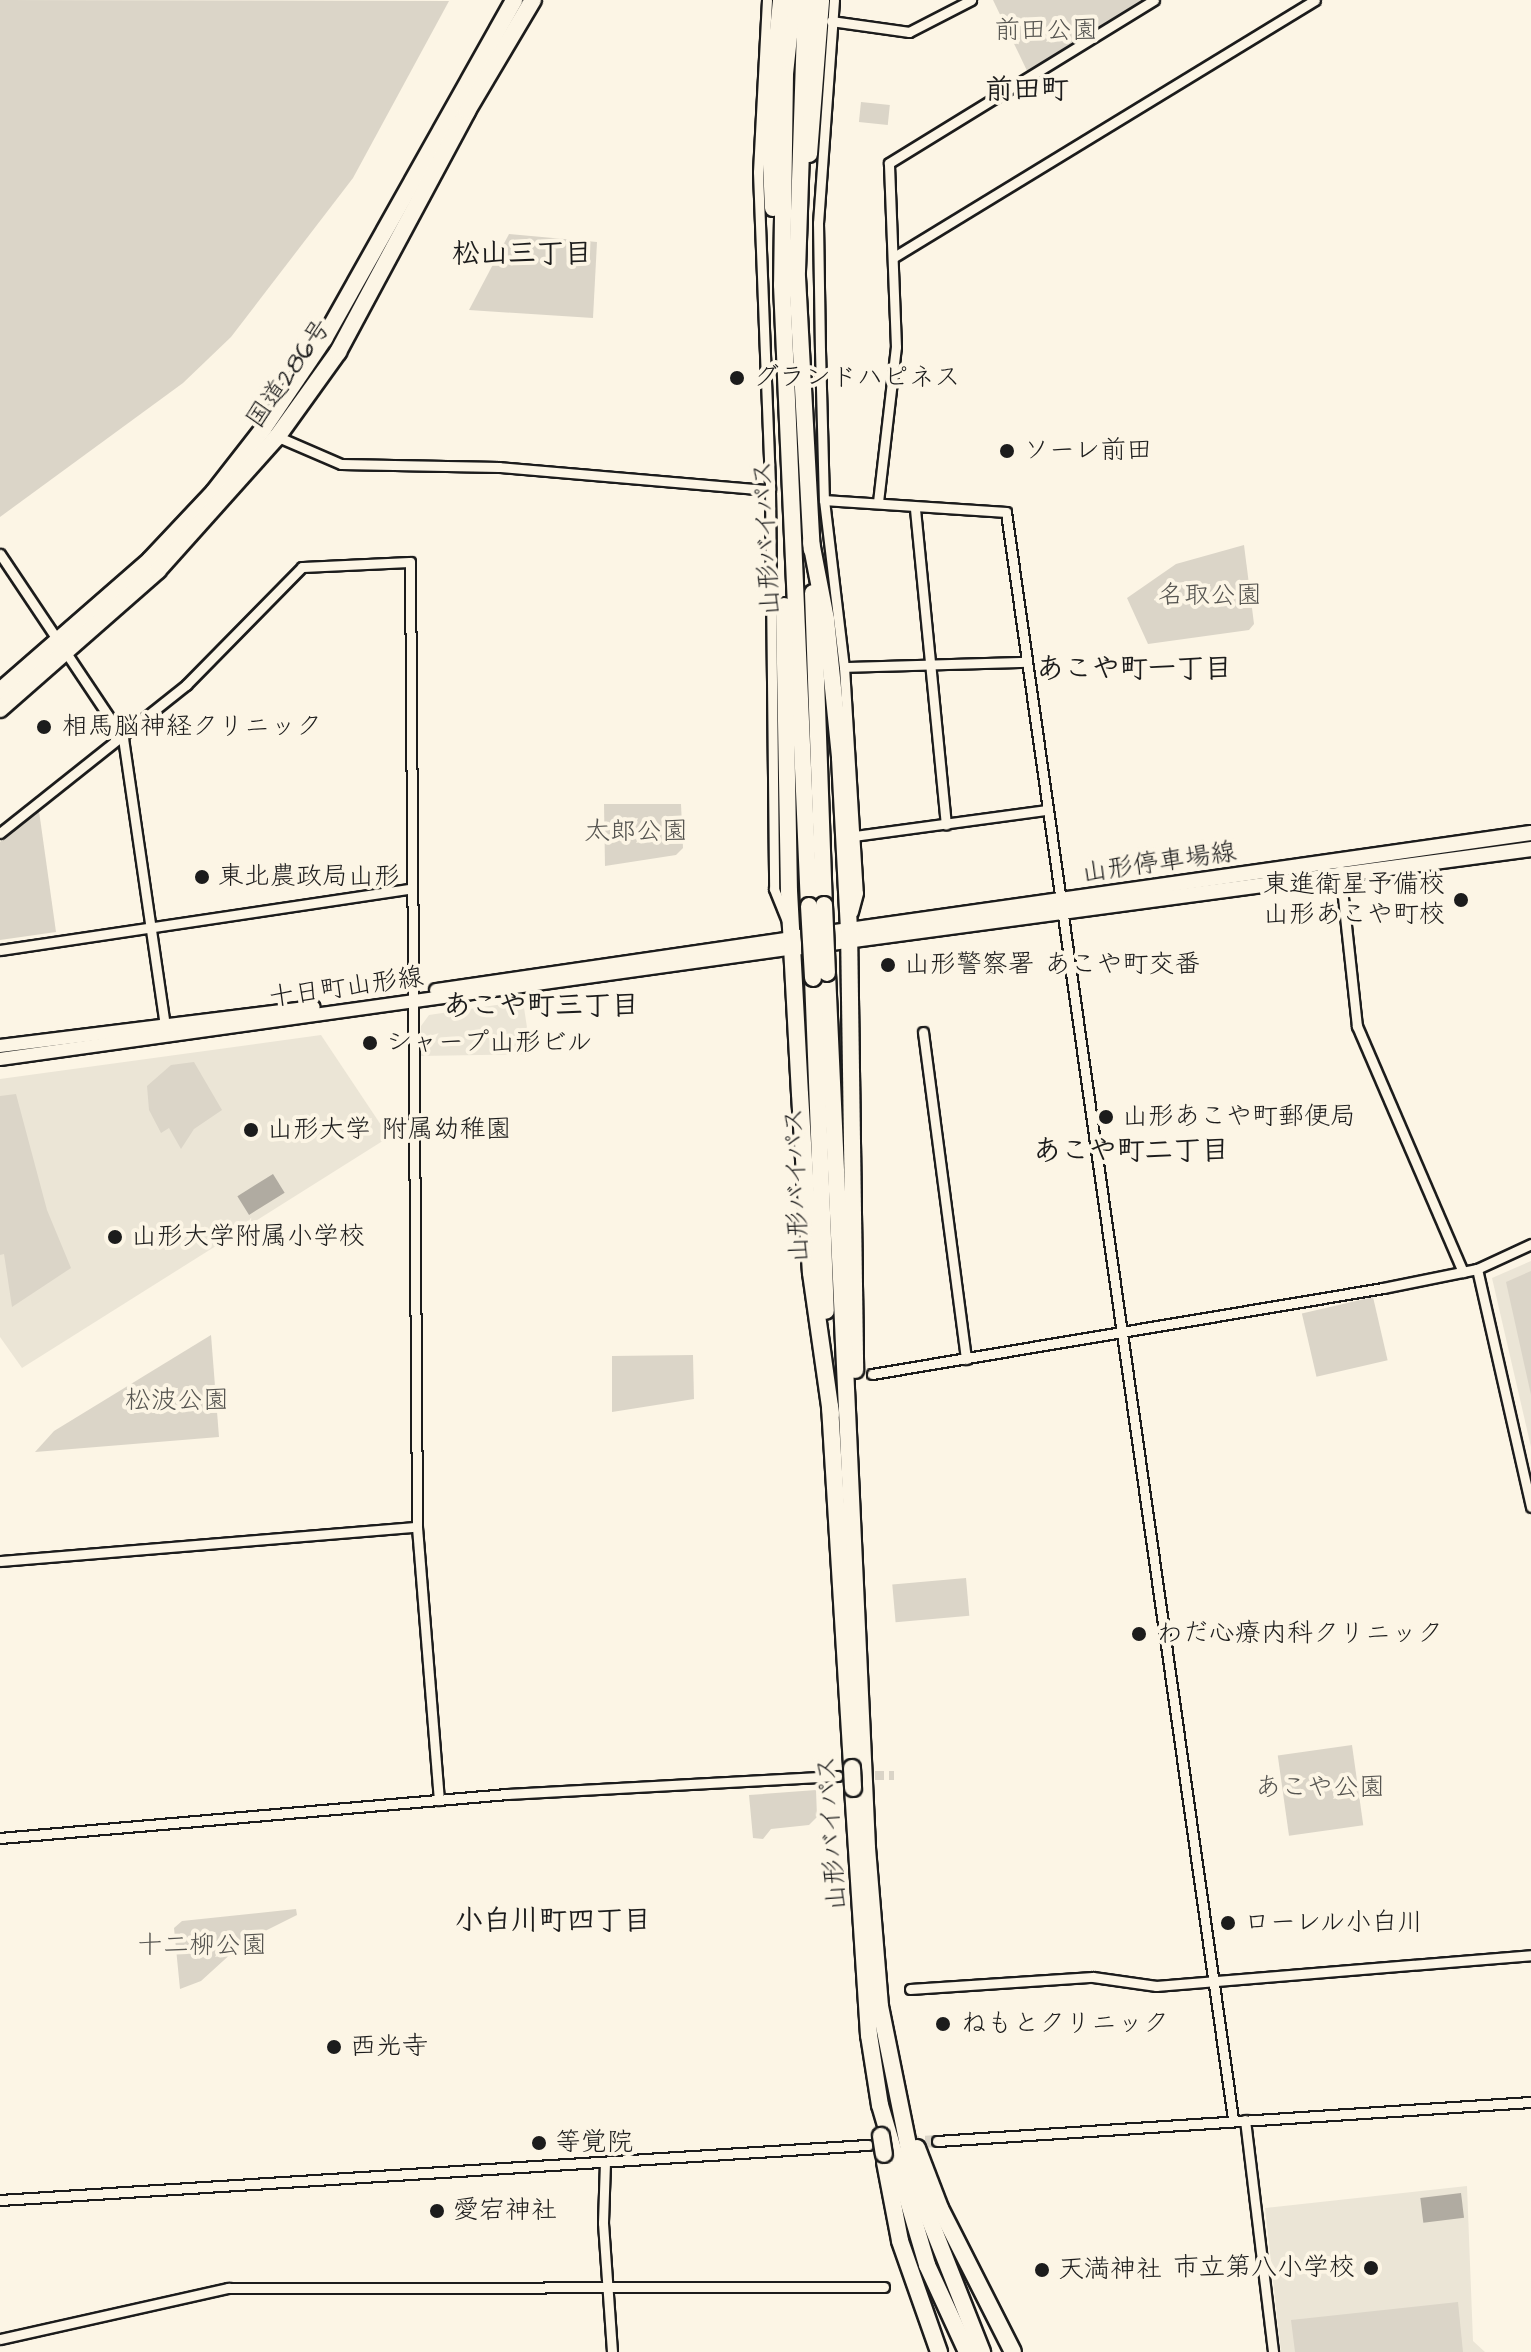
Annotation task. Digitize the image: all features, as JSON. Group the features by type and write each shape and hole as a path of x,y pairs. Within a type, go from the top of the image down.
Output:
{"highway":[{"name":"国道286号","path":"270,433 514,0"},
{"name":"国道286号","path":"0,709 150,560 270,433 338,352 467,111 533,0"},
{"path":"781,0 769,119 790,281"},
{"name":"山形バイパス","path":"793,0 785,74 791,537 817,905"},
{"name":"山形バイパス","path":"806,0 790,281 811,542 820,976 852,1525 867,1848 880,2006 916,2185 982,2352"},
{"path":"790,281 821,0"},
{"path":"791,537 784,611 793,943 811,1273 831,1414"},
{"path":"811,542 826,619 840,758 850,934 857,1268 852,1525"},
{"name":"国道286号","path":"0,691 63,647"},
{"name":"山形バイパス","path":"820,976 831,1414 845,1772 853,1788 869,2035 900,2179 927,2265 967,2352"},
{"path":"869,2035 875,2141 884,2154 900,2241 939,2352"},
{"path":"898,2102 940,2208 1013,2352"}],"main road":[{"name":"山形停車場線","path":"1340,870 1531,833"},
{"name":"山形停車場線","path":"793,943 1340,870 1531,849"},
{"name":"十日町山形線","path":"0,1059 793,943"},
{"name":"十日町山形線","path":"0,1046 410,998"}],"street":[{"path":"767,0 758,172 770,490 774,889 793,943"},
{"path":"834,0 818,223 824,500 844,667 858,893 850,934"},
{"path":"831,21 909,32 971,0"},
{"path":"878,502 896,347 889,163 1154,0"},
{"path":"894,257 1315,0"},
{"path":"270,433 341,464 499,467 770,490"},
{"path":"824,500 878,502 915,509 1006,512 1024,662 1063,907 1120,1333 1233,2120"},
{"path":"915,509 946,824"},
{"path":"0,554 123,738 165,1027"},
{"path":"0,833 186,685 302,567 410,562 409,889 417,1527 439,1800"},
{"path":"844,667 1024,662"},
{"path":"854,836 1046,810"},
{"path":"1340,870 1357,1026 1463,1272"},
{"path":"0,950 151,930 409,889"},
{"path":"923,1032 966,1359"},
{"path":"872,1374 1463,1272 1477,1269 1531,1244"},
{"path":"1477,1269 1531,1507"},
{"path":"0,1561 417,1527"},
{"path":"0,1838 439,1800 845,1772"},
{"path":"910,1989 1093,1977 1156,1986 1531,1955"},
{"path":"937,2141 1531,2102"},
{"path":"1245,2120 1273,2352"},
{"path":"0,2200 605,2162 875,2141"},
{"path":"605,2162 612,2352"},
{"path":"0,2339 207,2290 884,2287"}],"shaded area":[{"path":"523,1001 531,1054 420,1056 421,1026 429,1015"},
{"name":"山形大学附属小学校","path":"321,1035 389,1137 22,1368 0,1337 0,1079"},
{"path":"273,1174 285,1193 249,1215 237,1196"},
{"path":"1531,1261 1531,1447 1492,1278"},
{"name":"市立第八小学校","path":"1467,2186 1473,2341 1485,2352 1281,2352 1265,2208"},
{"path":"1461,2193 1464,2218 1423,2223 1420,2198"}],"green space":[{"path":"0,0 449,1 353,178 231,337 183,383 0,517"},
{"name":"前田公園","path":"993,0 1154,0 1030,77"},
{"path":"861,102 890,105 888,125 859,122"},
{"path":"509,234 597,242 593,318 469,310"},
{"name":"名取公園","path":"1244,545 1254,624 1249,630 1148,644 1127,598 1176,564"},
{"name":"太郎公園","path":"604,804 681,804 683,848 676,855 605,866"},
{"path":"39,811 56,932 0,940 0,842"},
{"path":"194,1062 222,1110 194,1129 181,1149 169,1128 161,1133 149,1110 147,1086 171,1065"},
{"path":"16,1094 47,1210 71,1268 12,1307 4,1254 0,1255 0,1096"},
{"path":"1531,1271 1531,1395 1506,1282"},
{"path":"1373,1297 1388,1360 1316,1377 1302,1313"},
{"name":"松波公園","path":"211,1335 219,1437 35,1452 54,1431"},
{"path":"693,1355 694,1399 612,1412 612,1356"},
{"path":"966,1578 969,1616 896,1622 892,1584"},
{"name":"あこや公園","path":"1352,1745 1363,1825 1289,1836 1278,1755"},
{"path":"816,1790 817,1817 809,1825 771,1829 763,1839 753,1838 749,1795"},
{"name":"十二柳公園","path":"296,1909 297,1915 245,1941 201,1981 180,1989 174,1928 182,1921"},
{"path":"1458,2302 1463,2352 1295,2352 1291,2320"}],"tunnel":[{"path":"862,1775 894,1775"},
{"path":"907,2143 937,2141"}],"place":[{"name":"グランドハピネス","path":"737,378"},
{"name":"ソーレ前田","path":"1007,451"},
{"name":"相馬脳神経クリニック","path":"44,727"},
{"name":"東北農政局山形","path":"202,877"},
{"name":"東進衛星予備校 山形あこや町校","path":"1461,900"},
{"name":"山形警察署 あこや町交番","path":"888,965"},
{"name":"シャープ山形ビル","path":"370,1043"},
{"name":"山形あこや町郵便局","path":"1106,1117"},
{"name":"山形大学 附属幼稚園","path":"251,1130"},
{"name":"山形大学附属小学校","path":"115,1237"},
{"name":"わだ心療内科クリニック","path":"1139,1634"},
{"name":"ローレル小白川","path":"1228,1923"},
{"name":"ねもとクリニック","path":"943,2024"},
{"name":"西光寺","path":"334,2047"},
{"name":"等覚院","path":"539,2143"},
{"name":"愛宕神社","path":"437,2211"},
{"name":"市立第八小学校","path":"1371,2268"},
{"name":"天満神社","path":"1042,2270"}],"district":[{"name":"前田町","path":"1027,90"},
{"name":"松山三丁目","path":"522,254"},
{"name":"あこや町一丁目","path":"1134,669"},
{"name":"あこや町三丁目","path":"541,1006"},
{"name":"あこや町二丁目","path":"1131,1151"},
{"name":"小白川町四丁目","path":"553,1921"}]}
